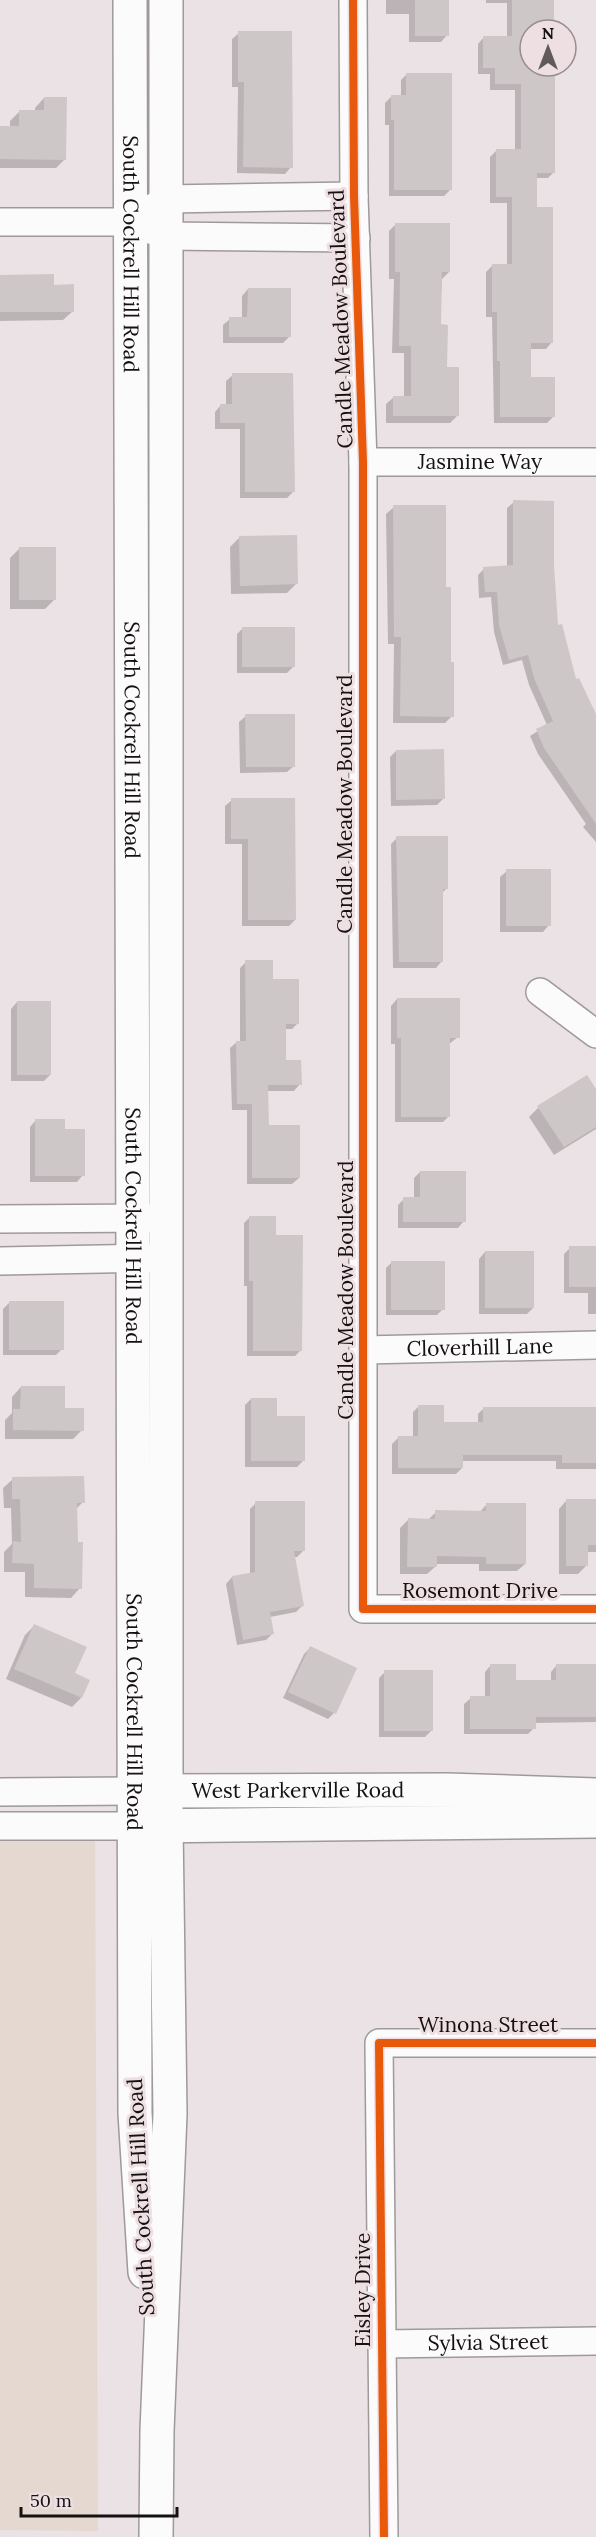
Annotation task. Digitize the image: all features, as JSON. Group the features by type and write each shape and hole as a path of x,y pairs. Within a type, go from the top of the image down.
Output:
{"main road":[{"name":"South Cockrell Hill Road","path":"130,0 135,2113 156,2450"},
{"name":"South Cockrell Hill Road","path":"156,2537 156,2450 170,2114 166,1825 166,0"},
{"path":"132,763 167,763"},
{"name":"West Parkerville Road","path":"133,1791 447,1790 596,1795"},
{"name":"West Parkerville Road","path":"133,1826 596,1821"}],"street":[{"name":"Candle Meadow Boulevard","path":"353,0 354,196 363,462 363,1609"},
{"path":"130,222 166,200 354,196"},
{"path":"0,222 130,222 166,236 356,238"},
{"name":"Jasmine Way","path":"363,462 596,462"},
{"path":"540,992 596,1034"},
{"path":"0,1219 167,1218"},
{"path":"0,1261 166,1258"},
{"name":"Cloverhill Lane","path":"364,1350 596,1345"},
{"name":"Rosemont Drive","path":"363,1609 596,1609"},
{"name":"West Parkerville Road","path":"0,1792 133,1791"},
{"name":"West Parkerville Road","path":"0,1826 133,1826"},
{"name":"Winona Street","path":"379,2043 596,2043"},
{"name":"Eisley Drive","path":"379,2043 384,2537"},
{"name":"Sylvia Street","path":"381,2344 596,2342"}],"shaded area":[{"path":"0,1832 95,1832 98,2531 0,2530"}],"building":[{"path":"415,0 449,0 449,36 415,36"},
{"path":"512,0 554,0 554,18 518,18 518,78 555,78 555,173 537,173 537,207 553,207 553,343 531,343 531,377 555,377 555,417 500,417 500,361 497,361 497,312 492,312 492,264 512,264 512,197 496,197 496,149 521,149 521,84 495,84 495,68 483,68 483,36 512,36"},
{"path":"238,31 292,31 293,168 243,167 244,82 238,82"},
{"path":"406,73 452,73 452,190 394,190 394,120 391,120 391,95 406,95"},
{"path":"44,97 67,97 66,160 0,159 0,126 19,126 19,110 44,110"},
{"path":"395,223 450,223 450,272 442,272 441,324 448,325 447,367 459,367 459,416 393,416 393,396 411,396 411,346 399,346 400,272 395,272"},
{"path":"54,274 54,285 74,284 74,312 0,312 0,275"},
{"path":"248,288 291,288 291,337 229,337 229,317 247,317"},
{"path":"232,373 293,373 295,492 245,492 245,423 220,423 220,404 232,404"},
{"path":"513,500 554,501 554,566 558,625 562,624 576,679 579,678 596,714 596,824 544,748 536,729 553,721 534,678 528,655 509,660 499,625 497,592 485,592 483,567 513,565"},
{"path":"393,505 446,505 446,587 451,587 454,717 400,716 401,637 394,637"},
{"path":"297,535 298,584 240,586 239,536"},
{"path":"19,547 56,547 56,600 19,600"},
{"path":"242,627 295,627 295,667 242,667"},
{"path":"245,714 295,714 295,767 246,767"},
{"path":"444,749 445,799 396,800 396,750"},
{"path":"231,798 295,798 296,920 248,920 248,839 231,839"},
{"path":"396,836 448,836 448,889 443,889 443,962 399,962"},
{"path":"506,869 551,869 551,926 506,926"},
{"path":"245,960 273,960 273,979 299,979 299,1024 286,1024 286,1060 301,1060 302,1085 268,1085 269,1125 300,1125 300,1178 252,1178 252,1104 237,1104 236,1041 246,1041"},
{"path":"397,998 460,998 460,1038 450,1038 450,1117 401,1117 401,1038 397,1038"},
{"path":"17,1001 51,1001 51,1075 17,1075"},
{"path":"587,1075 596,1089 596,1127 564,1147 537,1106"},
{"path":"35,1119 65,1119 65,1129 85,1129 85,1176 35,1176"},
{"path":"420,1171 466,1171 466,1222 403,1222 403,1197 420,1197"},
{"path":"249,1216 276,1216 276,1235 303,1235 302,1351 253,1351 253,1281 249,1281"},
{"path":"569,1246 596,1246 596,1287 569,1287"},
{"path":"485,1251 534,1251 534,1308 485,1308"},
{"path":"391,1261 445,1261 445,1310 391,1310"},
{"path":"9,1301 64,1301 64,1350 9,1350"},
{"path":"21,1386 65,1386 65,1408 84,1408 84,1431 13,1430 13,1409 20,1409"},
{"path":"251,1398 277,1398 277,1416 305,1416 305,1461 251,1461"},
{"path":"418,1405 444,1405 444,1422 483,1422 483,1407 596,1407 596,1463 562,1463 562,1455 463,1455 463,1468 398,1468 398,1436 418,1436"},
{"path":"84,1476 85,1503 77,1503 78,1542 83,1542 82,1589 34,1588 34,1564 12,1563 13,1541 21,1542 20,1499 12,1499 12,1477"},
{"path":"566,1499 596,1499 596,1545 588,1545 588,1566 566,1566"},
{"path":"255,1501 305,1501 305,1551 294,1551 304,1606 270,1612 274,1634 243,1640 232,1576 255,1572"},
{"path":"486,1503 526,1503 526,1564 486,1564 486,1557 437,1556 437,1567 407,1567 408,1518 435,1519 435,1510 486,1511"},
{"path":"34,1624 87,1647 75,1673 90,1680 82,1698 14,1669"},
{"path":"310,1646 357,1668 336,1714 288,1692"},
{"path":"490,1664 516,1664 516,1680 556,1680 556,1664 596,1664 596,1717 536,1717 536,1729 470,1729 470,1696 490,1696"},
{"path":"384,1670 433,1670 433,1731 384,1731"}],"cycle path":[{"path":"353,0 354,196 363,462 363,1609 596,1609"},
{"path":"384,2537 379,2043 596,2043"}]}
